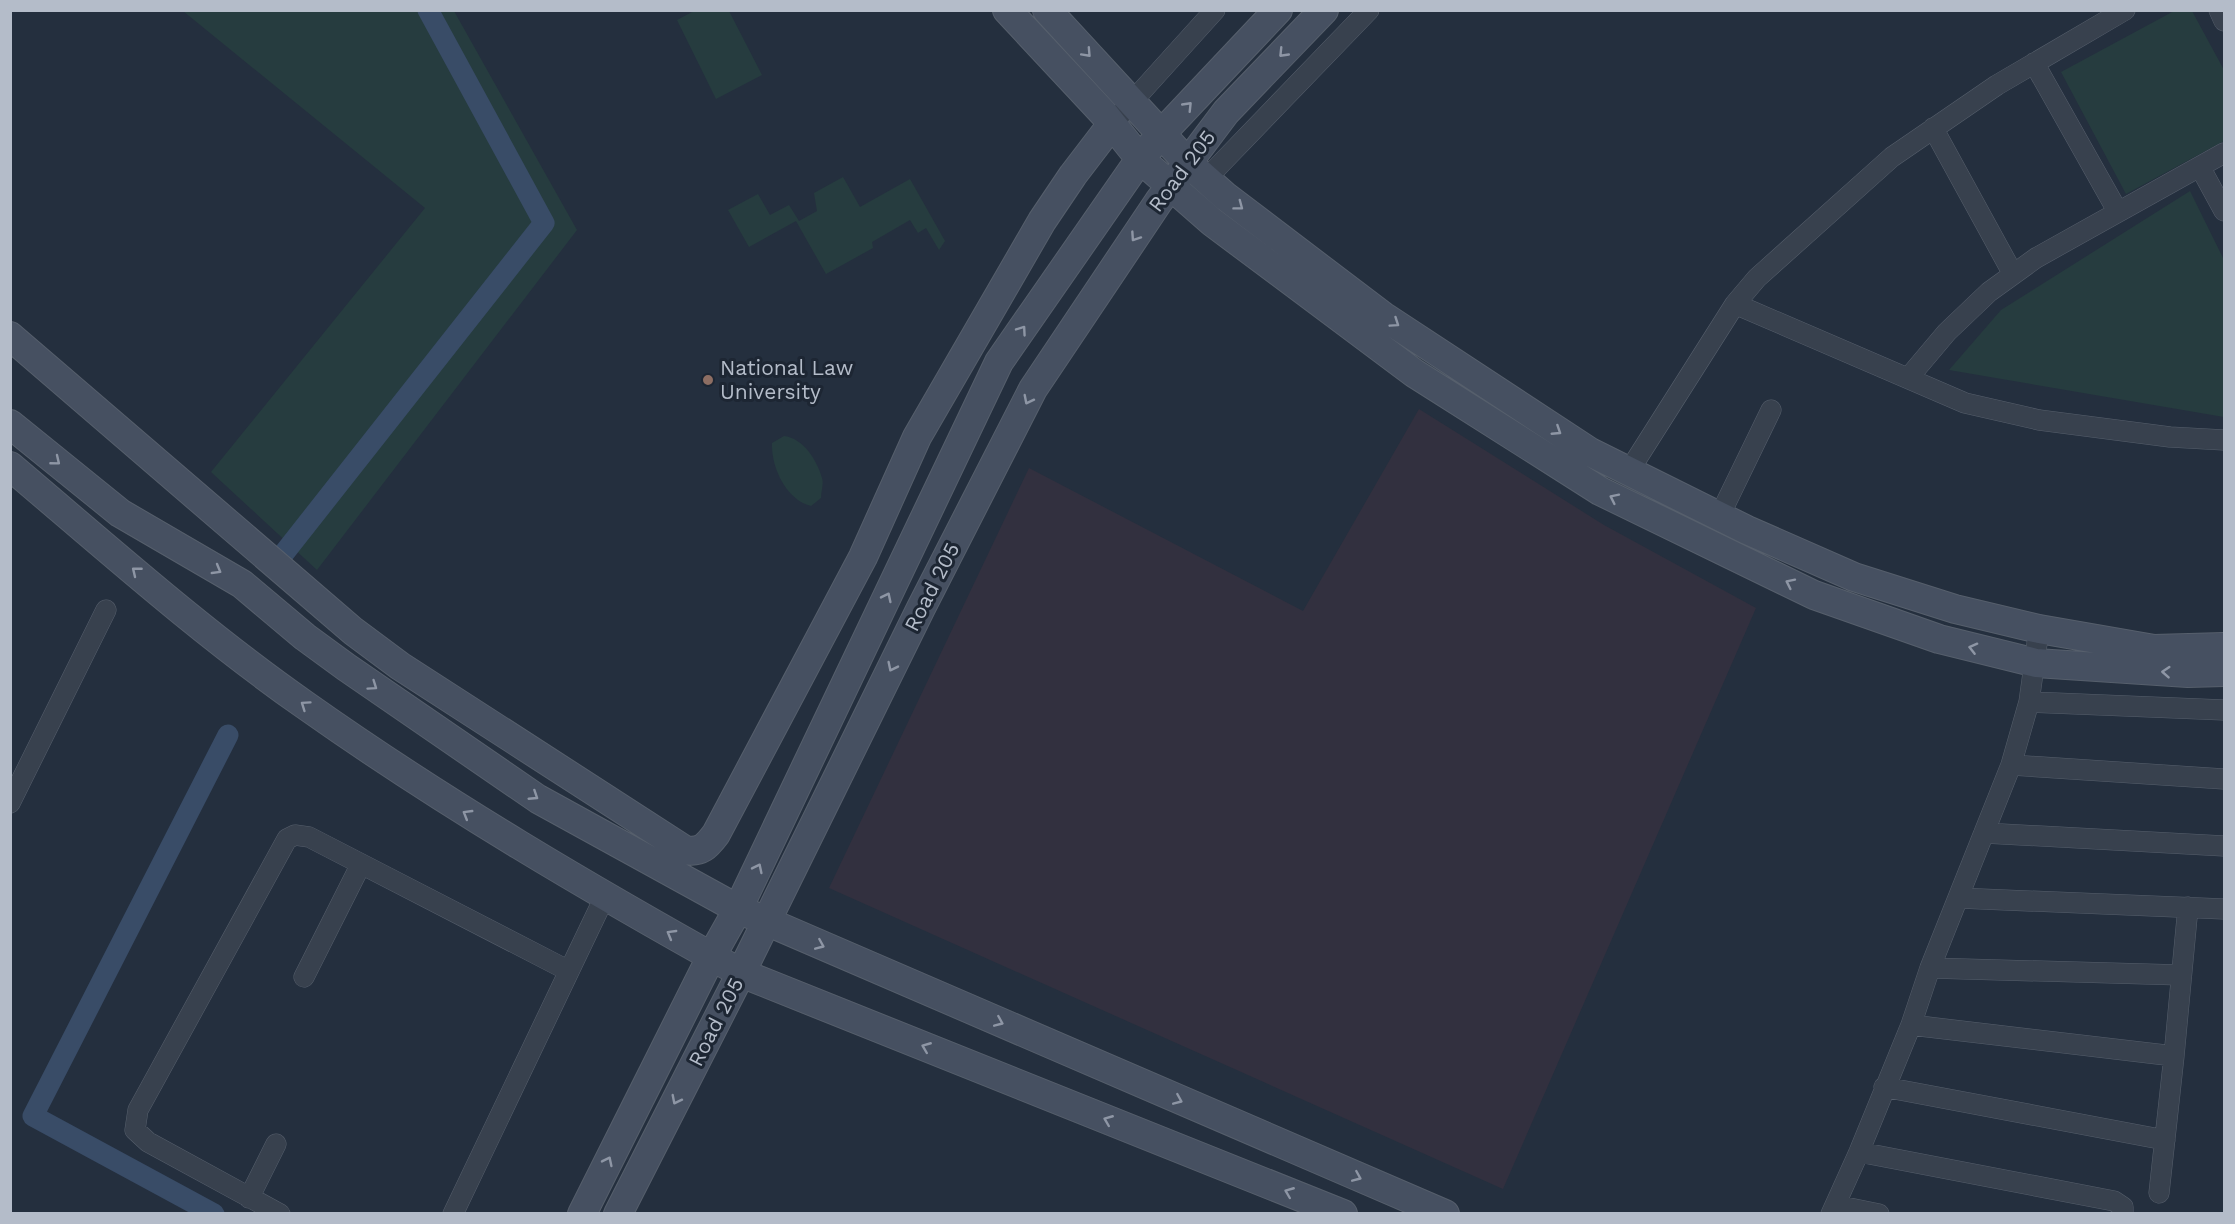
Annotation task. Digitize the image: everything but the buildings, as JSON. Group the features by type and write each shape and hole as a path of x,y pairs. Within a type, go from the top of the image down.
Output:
{"main road":[{"path":"1007,10 1112,124 1140,159 1212,222 1414,374 1600,491 1814,595 1939,639 2036,663 2188,673 2224,672"},
{"path":"1047,10 1197,171 1383,316 1590,452 1719,517 1854,577 1955,609 2039,629 2154,649 2224,647"},
{"name":"Road 205","path":"582,1214 711,957 738,909 999,362 1140,159 1278,10"},
{"name":"Road 205","path":"618,1214 1033,389 1171,185 1197,171 1226,112 1324,10"},
{"path":"10,336 372,645 400,666 685,850 695,852 706,847 716,834 863,557 917,437 1042,221 1112,124"},
{"path":"10,424 120,513 242,584 346,667 538,799 738,909 766,922 1444,1214"},
{"path":"10,466 219,640 305,705 458,808 711,957 741,973 1343,1214"}],"street":[{"path":"1112,124 1215,10"},
{"path":"1197,171 1369,10"},
{"path":"1629,471 1735,304 1757,278 1892,157 1997,85 2125,10"},
{"path":"2219,10 2224,21"},
{"path":"2034,63 2118,212"},
{"path":"1933,128 2013,274"},
{"path":"1909,377 1947,332 1989,292 2013,274 2036,258 2224,153"},
{"path":"2200,167 2224,211"},
{"path":"1735,304 1965,403 2038,420 2170,437 2224,440"},
{"path":"1719,517 1771,410"},
{"path":"10,803 106,610"},
{"path":"1879,1214 1833,1209 1911,1025 1930,968 2011,765 2029,702 2039,629"},
{"path":"2029,702 2224,710"},
{"path":"2011,765 2224,779"},
{"path":"1984,833 2224,846"},
{"path":"280,1214 148,1143 135,1130 138,1110 287,839 295,835 309,837 569,971"},
{"path":"304,977 361,864"},
{"path":"453,1214 605,896"},
{"path":"1958,898 2224,909"},
{"path":"2159,1193 2188,907"},
{"path":"1930,968 2181,975"},
{"path":"1911,1025 2174,1056"},
{"path":"1884,1087 2164,1140"},
{"path":"249,1198 276,1144"},
{"path":"1859,1152 2114,1201 2123,1207 2123,1214"}],"shaded area":[{"path":"1419,409 1604,525 1756,608 1503,1189 829,888 1029,468 1303,611"}],"green space":[{"path":"696,10 729,11 762,75 716,99 677,20"},
{"path":"183,11 454,11 577,230 317,570 211,472 425,208"},
{"path":"2174,11 2192,11 2224,70 2224,141 2126,194 2061,72"},
{"path":"843,177 860,207 910,179 945,241 939,250 926,228 918,233 910,220 872,242 873,248 826,274 796,221 749,247 728,210 758,194 770,215 789,205 799,221 817,211 814,193"},
{"path":"2190,191 2224,260 2224,417 1949,370 2001,310"},
{"path":"784,436 803,445 813,457 820,471 823,483 821,498 811,506 802,503 787,490 777,472 772,443"}],"waterway":[{"path":"281,557 544,223 428,10"},
{"path":"214,1214 33,1116 228,735"}],"place":[{"name":"National Law University","path":"708,380"}]}
